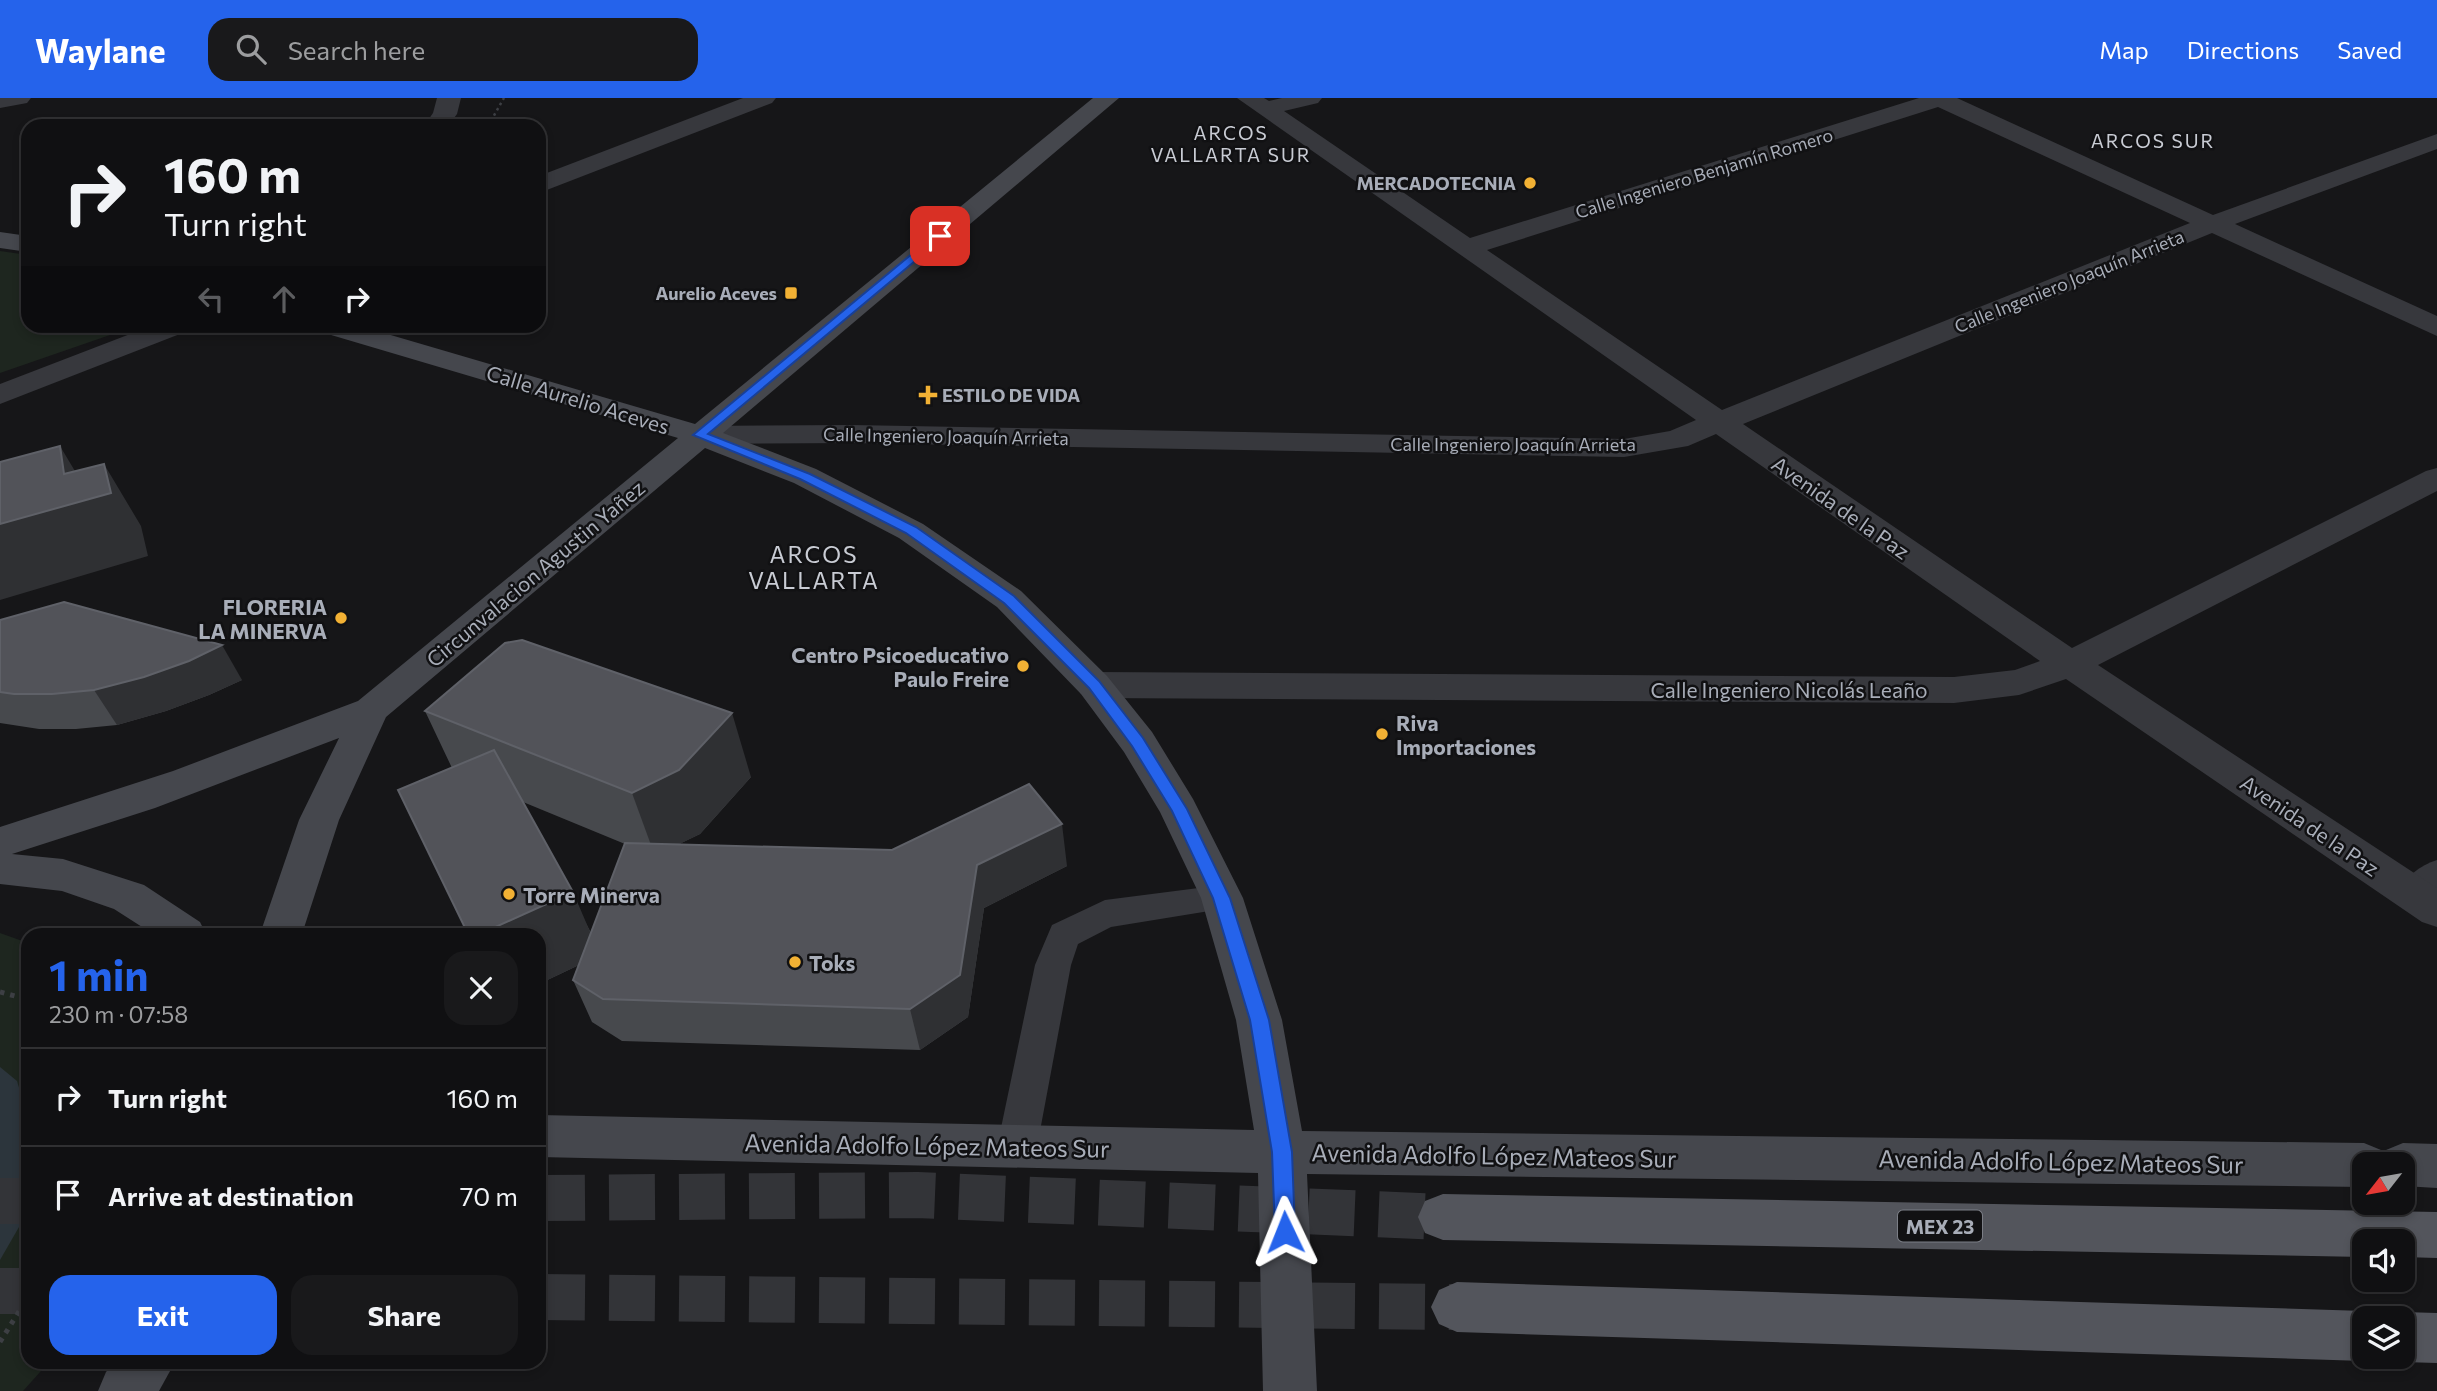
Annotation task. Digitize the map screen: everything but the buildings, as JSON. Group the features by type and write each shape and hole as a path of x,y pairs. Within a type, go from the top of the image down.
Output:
{"main road":[{"name":"Circunvalacion Agustin Yañez","path":"371,710 1107,98"},
{"path":"0,240 21,243"},
{"name":"Calle Aurelio Aceves","path":"355,333 699,435 805,477 911,530 1009,599 1094,685 1138,742 1179,809 1222,898 1259,1020 1282,1152 1290,1391"},
{"path":"0,842 92,816 224,770 371,710"},
{"path":"283,928 319,820 371,710"},
{"path":"0,868 62,875 129,897 176,928"},
{"name":"Avenida Adolfo López Mateos Sur","path":"546,1136 1282,1152 2352,1165"},
{"path":"2415,1165 2437,1166"},
{"name":"MEX 23","path":"1443,1217 2437,1234"},
{"path":"1457,1307 2352,1336"},
{"path":"2415,1337 2437,1338"},
{"path":"125,1391 142,1369"}],"street":[{"path":"0,101 19,98"},
{"path":"442,119 446,114 449,98"},
{"path":"546,182 764,98"},
{"path":"1257,104 1310,98"},
{"path":"1940,98 2437,327"},
{"name":"Calle Ingeniero Benjamín Romero","path":"1466,248 1940,98"},
{"name":"Avenida de la Paz","path":"1257,104 2070,664 2429,892"},
{"name":"Calle Ingeniero Joaquín Arrieta","path":"699,435 865,434 1624,448 1677,439 2213,224 2437,141"},
{"path":"0,395 157,333"},
{"name":"Calle Ingeniero Nicolás Leaño","path":"1094,685 1954,690 2019,682 2070,664 2437,478"}],"lane":[{"path":"1017,1147 1053,965 1064,936 1105,914 1222,898"}],"path":[{"path":"492,119 504,98"},
{"path":"0,992 21,998"},
{"path":"0,1342 21,1308"}],"shaded area":[{"path":"0,251 21,254 21,333 116,333 0,373"},
{"path":"0,933 21,940 21,1369 43,1369 23,1391 0,1391"},
{"path":"0,1067 17,1081 21,1094 21,1217 19,1227 0,1260"}],"tunnel":[{"path":"546,1198 917,1195 1443,1217"},
{"path":"0,1201 21,1201"},
{"path":"0,1291 21,1291"},
{"path":"546,1297 1457,1307"}],"place":[{"name":"MERCADOTECNIA","path":"1530,183"},
{"name":"Aurelio Aceves","path":"791,293"},
{"name":"ESTILO DE VIDA","path":"928,395"},
{"name":"FLORERIA LA MINERVA","path":"341,618"},
{"name":"Centro Psicoeducativo Paulo Freire","path":"1023,666"},
{"name":"Riva Importaciones","path":"1382,734"},
{"name":"Torre Minerva","path":"509,894"},
{"name":"Toks","path":"795,962"}],"district":[{"name":"ARCOS SUR","path":"2153,140"},
{"name":"ARCOS VALLARTA SUR","path":"1231,143"},
{"name":"ARCOS VALLARTA","path":"814,567"}],"route":[{"path":"940,236 699,435 805,477 911,530 1009,599 1094,685 1138,742 1179,809 1222,898 1259,1020 1282,1152 1285,1232"}]}
